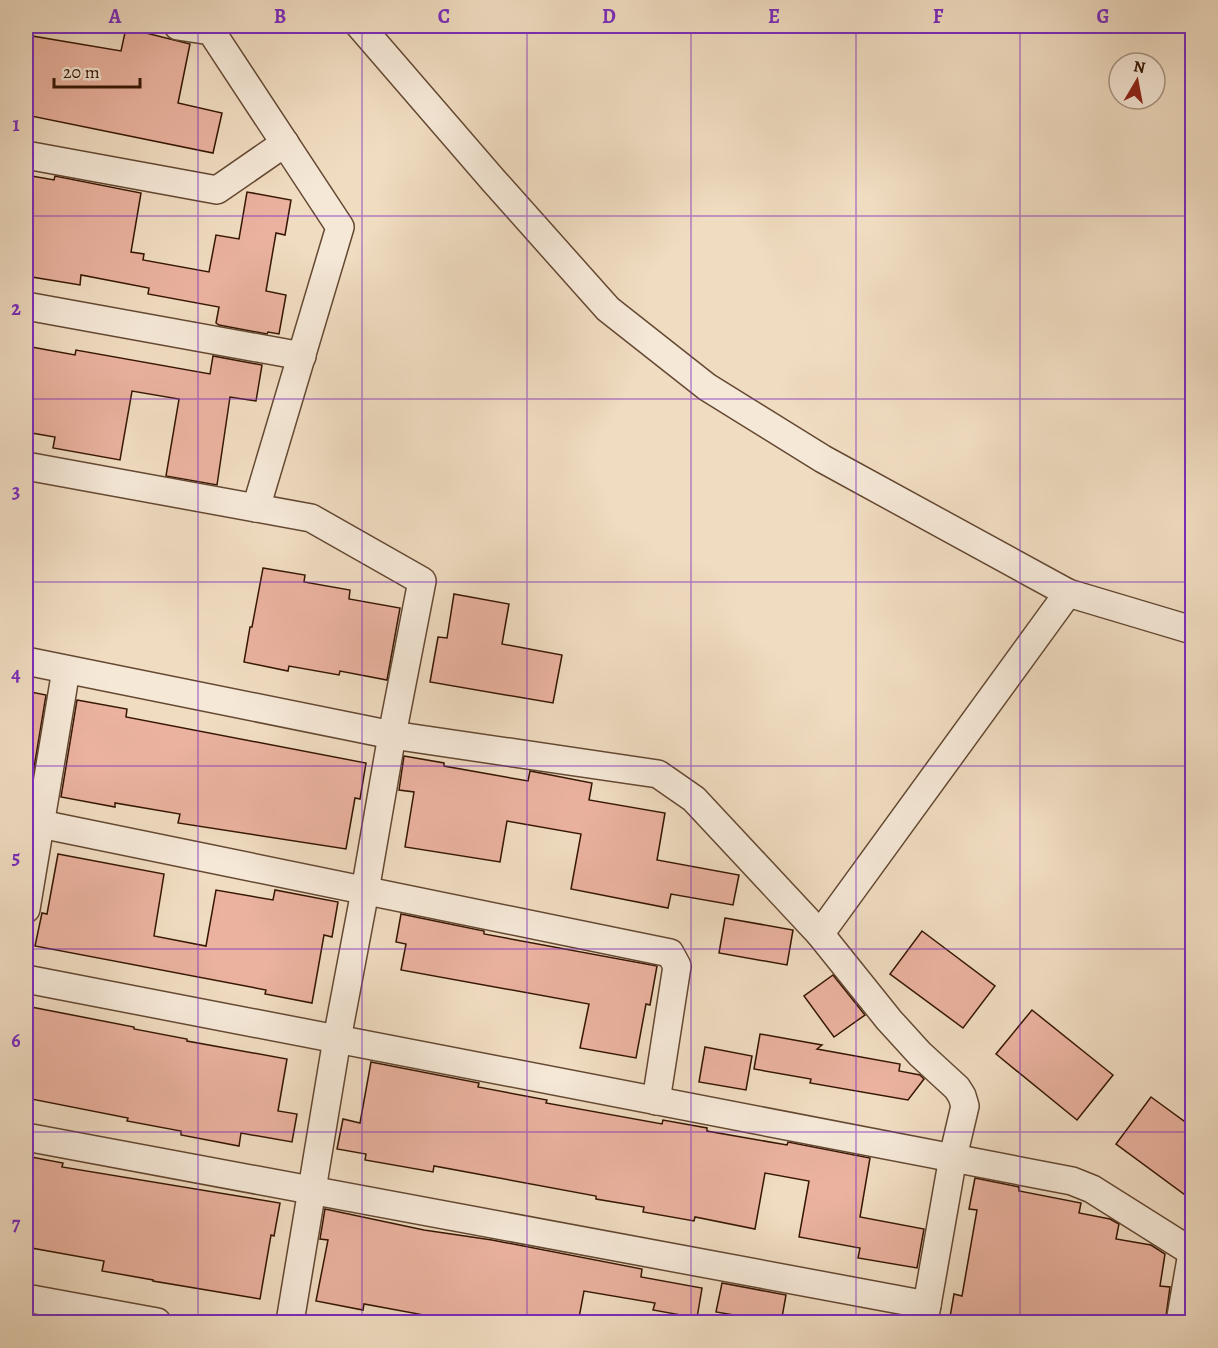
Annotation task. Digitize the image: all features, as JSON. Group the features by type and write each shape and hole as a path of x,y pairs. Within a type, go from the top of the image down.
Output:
{"street":[{"path":"178,26 211,31 340,227 256,508"},
{"path":"360,26 608,309 707,387 823,459 1068,592 1192,630"},
{"path":"26,155 217,190 285,143"},
{"path":"26,306 302,356"},
{"path":"26,466 311,518 422,581 337,1039 290,1323"},
{"path":"820,934 1068,592"},
{"path":"26,662 392,735 658,774 694,800 820,934 920,1054 957,1088 965,1106 953,1157 925,1314 312,1190 26,1137"},
{"path":"26,909 33,822 66,670"},
{"path":"33,822 670,953 677,966 656,1101"},
{"path":"26,979 1072,1181 1092,1189 1192,1253 1180,1323"},
{"path":"26,1298 157,1323"}],"building":[{"path":"126,28 190,44 178,103 222,113 213,153 26,115 26,35 121,51"},
{"path":"26,175 54,180 55,176 141,193 131,252 144,254 143,260 209,272 216,235 239,239 247,192 291,200 285,235 276,233 266,291 286,295 279,334 219,325 216,323 219,307 148,294 149,288 81,275 80,285 26,276"},
{"path":"26,346 75,355 76,350 210,374 213,356 262,365 256,401 230,397 217,485 166,476 179,399 132,391 120,460 53,448 55,437 26,432"},
{"path":"263,568 305,575 304,582 350,590 349,599 400,608 387,680 340,671 339,675 289,666 288,671 244,662"},
{"path":"454,594 509,604 502,644 562,655 553,703 430,682 438,637 447,638"},
{"path":"26,691 46,695 30,792 26,791"},
{"path":"77,700 127,709 126,717 366,763 360,799 355,798 346,849 178,823 180,814 115,803 115,807 61,797"},
{"path":"404,756 444,763 444,766 528,781 530,771 592,783 589,800 665,813 657,860 739,875 733,905 671,894 668,908 571,889 581,834 507,821 500,862 405,847 414,792 399,790"},
{"path":"58,854 164,874 154,936 206,946 216,890 273,900 275,890 338,902 332,937 324,935 312,1003 265,994 266,990 35,946 42,913 47,914"},
{"path":"401,914 484,931 484,934 657,966 650,1005 646,1004 636,1058 580,1048 589,1004 401,970 406,944 396,942"},
{"path":"725,918 793,930 787,965 719,953"},
{"path":"922,931 995,986 963,1028 890,974"},
{"path":"833,975 865,1015 834,1037 804,996"},
{"path":"26,1006 134,1027 134,1029 187,1039 187,1041 287,1059 278,1111 297,1114 292,1142 241,1133 239,1146 181,1135 181,1131 127,1121 128,1118 26,1098"},
{"path":"1032,1010 1113,1075 1077,1120 996,1054"},
{"path":"760,1034 822,1045 817,1049 900,1064 899,1071 920,1075 924,1079 908,1100 810,1083 811,1079 754,1069"},
{"path":"705,1047 752,1056 746,1090 699,1082"},
{"path":"371,1062 479,1083 478,1087 547,1100 546,1103 662,1124 663,1120 707,1128 707,1131 787,1145 788,1142 870,1158 860,1217 924,1229 917,1268 858,1258 860,1248 799,1237 809,1181 765,1173 755,1229 695,1217 694,1221 643,1212 644,1207 596,1199 596,1196 434,1166 433,1172 365,1160 366,1154 337,1149 343,1119 360,1123"},
{"path":"1151,1097 1192,1127 1192,1200 1116,1144"},
{"path":"26,1156 63,1163 62,1167 280,1203 274,1236 271,1235 260,1299 102,1271 104,1261 26,1247"},
{"path":"975,1178 1019,1187 1019,1191 1081,1203 1079,1213 1110,1219 1119,1224 1116,1239 1151,1245 1165,1254 1160,1286 1170,1287 1165,1323 949,1323 954,1294 962,1296 977,1210 969,1209"},
{"path":"325,1209 424,1230 492,1240 642,1269 641,1277 702,1288 697,1318 653,1310 655,1303 584,1291 578,1323 443,1323 423,1319 424,1315 364,1304 363,1310 316,1301 328,1240 320,1239"},
{"path":"722,1283 786,1295 781,1323 716,1312"}]}
